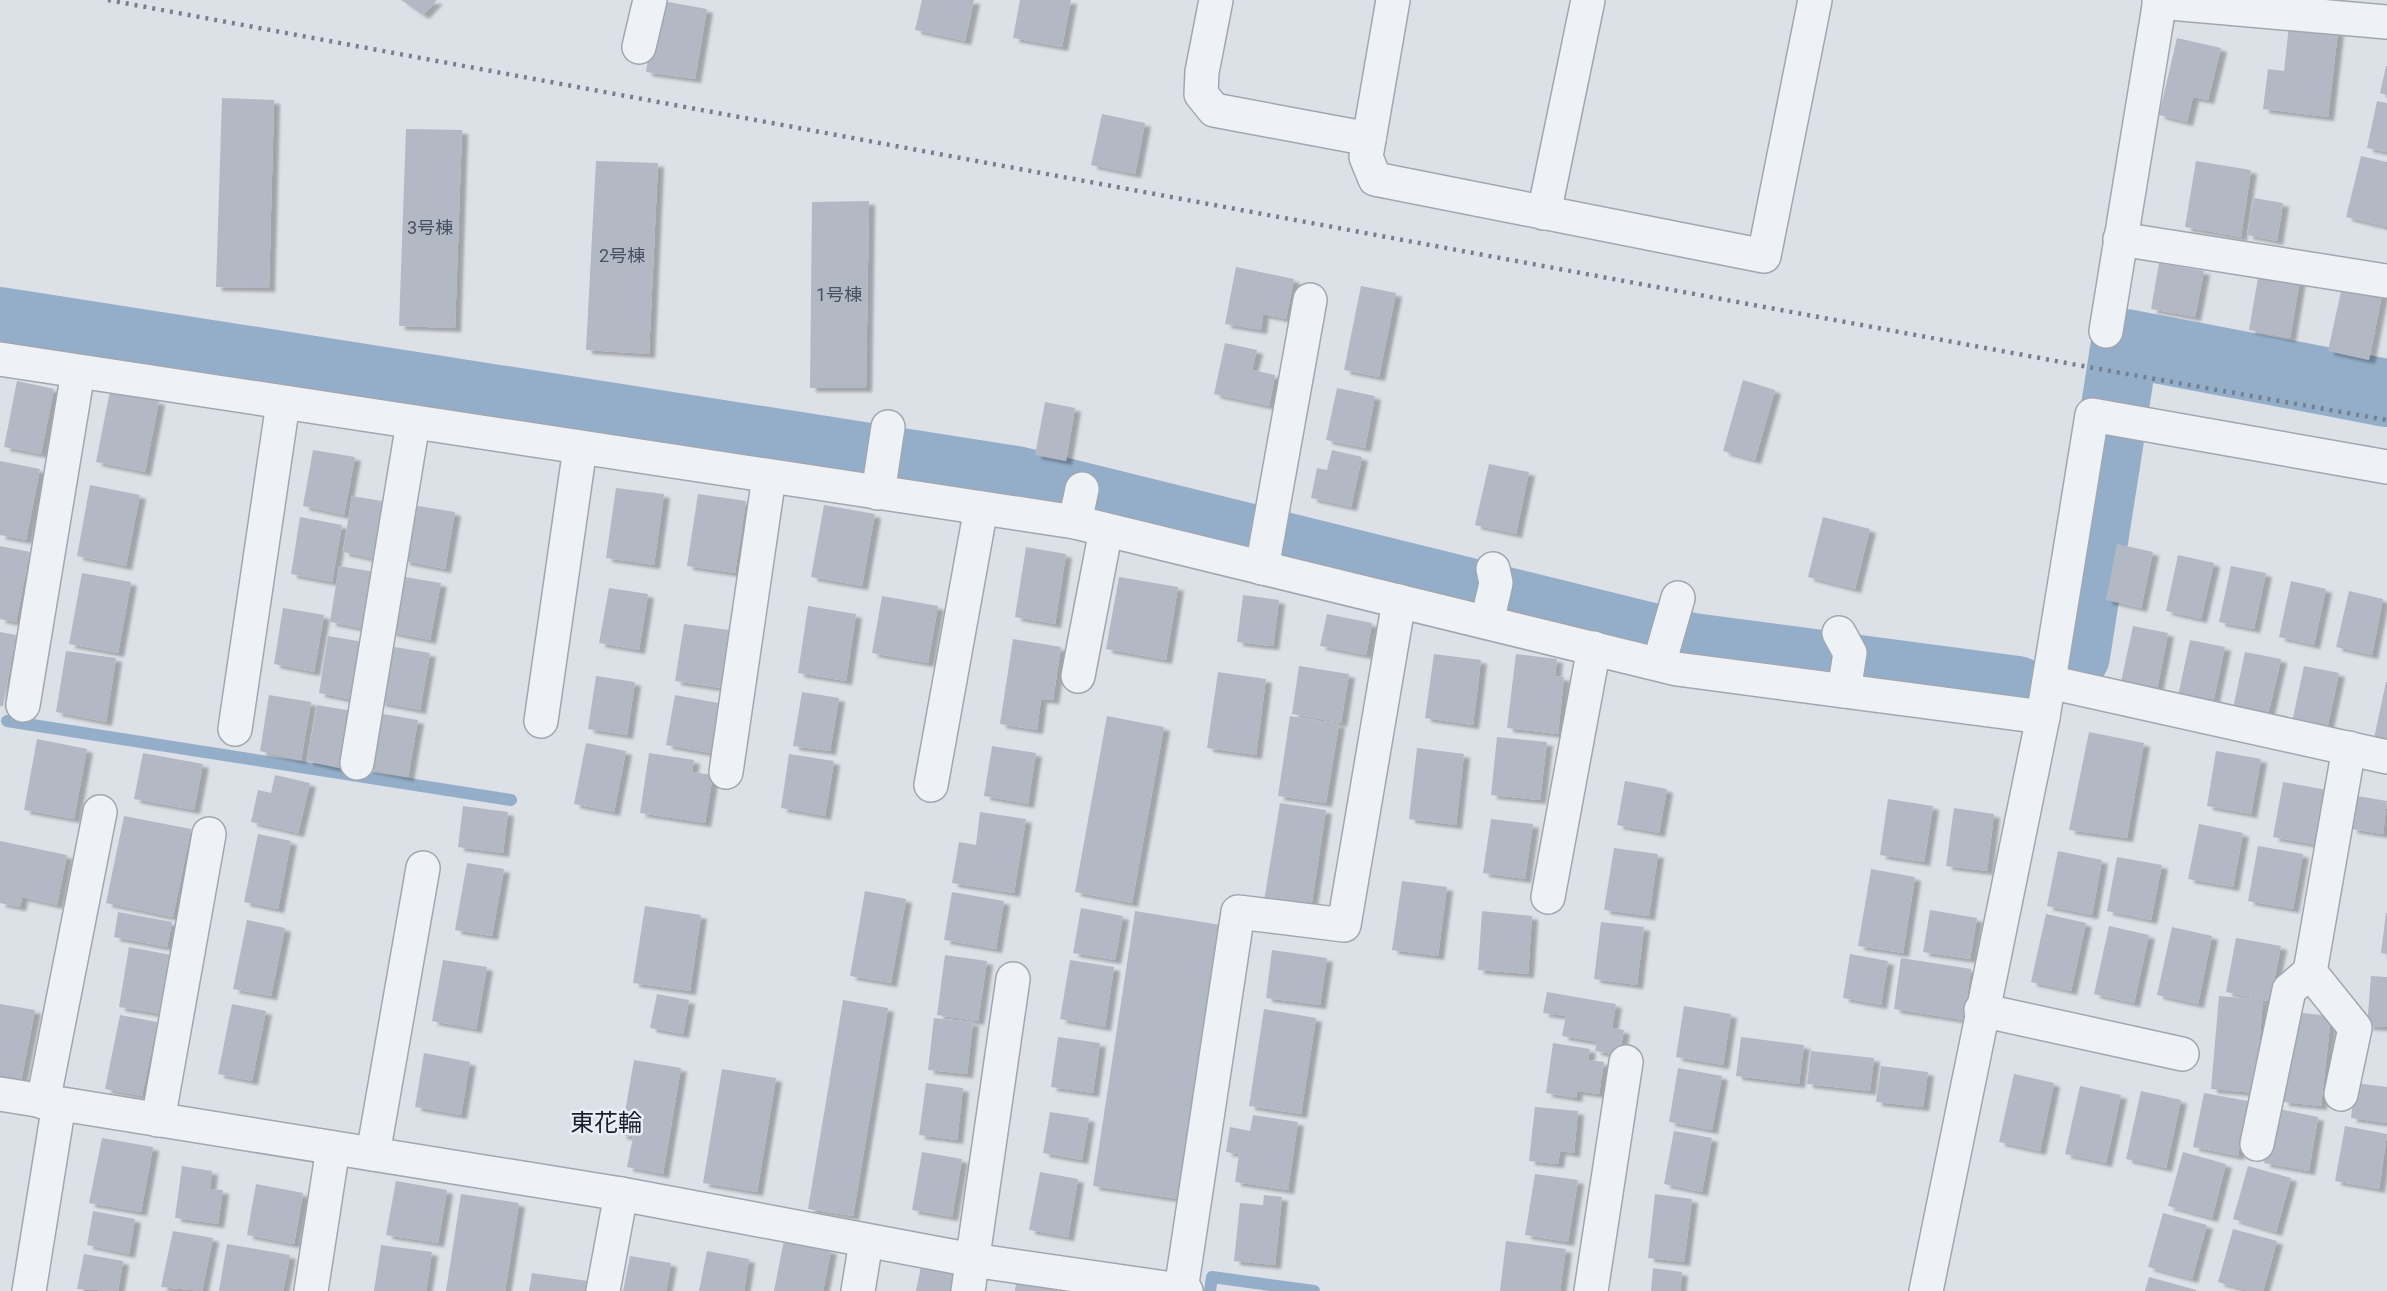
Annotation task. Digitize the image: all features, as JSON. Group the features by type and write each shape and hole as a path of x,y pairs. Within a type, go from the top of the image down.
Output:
{"street":[{"path":"639,47 650,0"},
{"path":"1216,0 1201,83 1201,94 1214,110 1369,139"},
{"path":"1393,0 1366,157 1375,179 1764,256 1815,0"},
{"path":"1544,213 1588,0"},
{"path":"2106,331 2159,1 2387,22"},
{"path":"2120,238 2386,281"},
{"path":"1263,564 1310,300"},
{"path":"0,359 981,508 1078,509 1106,530 1263,564 1399,601 1491,596 1594,648 1667,635 1845,664 2043,717"},
{"path":"23,705 78,372"},
{"path":"235,729 283,403"},
{"path":"1926,1291 1981,1010 2022,827 2043,717 2092,415 2387,467"},
{"path":"357,763 413,423"},
{"path":"878,491 888,427"},
{"path":"541,721 580,448"},
{"path":"726,772 769,477"},
{"path":"931,785 981,508"},
{"path":"1078,676 1106,530"},
{"path":"0,1094 621,1194 866,1242 970,1275 1184,1291 1238,912 1344,925 1399,601"},
{"path":"1548,897 1594,648"},
{"path":"2049,682 2387,756"},
{"path":"2257,1144 2289,990 2310,972 2349,748"},
{"path":"29,1291 51,1103 100,812"},
{"path":"158,1120 208,834"},
{"path":"373,1154 423,868"},
{"path":"2310,972 2355,1028 2341,1094"},
{"path":"970,1275 1013,979"},
{"path":"1981,1010 2182,1054"},
{"path":"1591,1291 1626,1062"},
{"path":"310,1291 333,1148"},
{"path":"603,1291 621,1194"},
{"path":"858,1291 866,1242"}],"building":[{"path":"401,0 437,0 423,15"},
{"path":"657,0 707,9 695,79 646,72"},
{"path":"922,0 974,0 965,41 915,30"},
{"path":"1020,0 1071,0 1062,47 1013,38"},
{"path":"2289,25 2338,31 2328,117 2263,109 2268,69 2284,71"},
{"path":"2177,38 2221,48 2208,100 2193,97 2187,122 2159,115"},
{"path":"2387,66 2387,95 2380,93"},
{"path":"222,98 274,100 269,288 216,287"},
{"path":"2377,101 2387,103 2387,152 2367,148"},
{"path":"1102,114 1145,123 1135,174 1091,165"},
{"path":"406,129 462,130 455,328 399,326"},
{"path":"2361,156 2387,162 2387,227 2346,217"},
{"path":"596,161 658,163 649,354 586,350"},
{"path":"2196,161 2251,170 2241,237 2185,227"},
{"path":"2254,198 2283,203 2277,241 2247,235"},
{"path":"869,201 866,388 810,388 812,202"},
{"path":"2159,263 2204,271 2195,317 2151,309"},
{"path":"1236,267 1294,279 1286,319 1263,314 1261,330 1225,324"},
{"path":"2259,272 2300,279 2290,338 2249,330"},
{"path":"2343,282 2383,290 2369,360 2328,351"},
{"path":"1361,286 1396,293 1379,377 1344,370"},
{"path":"1225,343 1257,350 1252,370 1275,375 1269,406 1214,394"},
{"path":"1743,380 1775,390 1755,460 1723,451"},
{"path":"17,381 54,389 41,454 4,447"},
{"path":"1337,388 1375,396 1365,448 1326,440"},
{"path":"110,391 159,401 145,472 96,462"},
{"path":"1045,402 1075,408 1066,461 1035,455"},
{"path":"313,450 355,457 344,515 303,506"},
{"path":"1332,450 1362,457 1351,507 1311,498 1317,468 1327,470"},
{"path":"0,461 40,469 26,540 0,535"},
{"path":"1489,464 1529,472 1516,534 1475,525"},
{"path":"90,485 140,495 126,566 77,556"},
{"path":"616,488 664,494 654,565 606,558"},
{"path":"698,494 746,501 735,573 687,566"},
{"path":"352,496 394,503 384,561 343,552"},
{"path":"413,505 455,512 445,569 404,561"},
{"path":"824,505 875,514 862,586 811,577"},
{"path":"300,517 342,525 332,582 291,574"},
{"path":"1823,517 1870,529 1855,589 1808,577"},
{"path":"2117,544 2153,552 2141,608 2106,600"},
{"path":"0,546 30,552 16,622 0,619"},
{"path":"1026,547 1066,554 1055,624 1015,617"},
{"path":"2178,555 2214,563 2201,619 2166,611"},
{"path":"339,566 381,573 371,630 330,622"},
{"path":"2231,566 2266,573 2254,629 2219,622"},
{"path":"82,573 131,582 118,653 69,644"},
{"path":"399,576 441,583 430,640 390,632"},
{"path":"1119,577 1178,587 1166,660 1106,649"},
{"path":"2291,581 2326,589 2314,645 2279,637"},
{"path":"609,588 648,594 639,650 599,643"},
{"path":"2349,591 2383,599 2372,655 2336,647"},
{"path":"1243,595 1279,600 1273,646 1237,642"},
{"path":"882,596 938,606 928,663 872,653"},
{"path":"808,606 856,614 846,681 798,673"},
{"path":"283,608 324,615 314,672 274,664"},
{"path":"1327,614 1372,623 1366,655 1320,646"},
{"path":"684,624 729,630 721,688 675,681"},
{"path":"2133,626 2168,633 2157,690 2121,682"},
{"path":"0,632 16,635 3,706 0,706"},
{"path":"328,636 369,643 359,701 319,693"},
{"path":"1013,639 1061,647 1053,700 1041,699 1037,730 1000,724"},
{"path":"2190,640 2225,647 2213,703 2178,696"},
{"path":"389,646 430,653 420,710 379,702"},
{"path":"66,651 116,658 106,722 56,712"},
{"path":"2245,652 2281,659 2268,715 2233,708"},
{"path":"1434,654 1481,660 1473,725 1425,718"},
{"path":"1516,654 1557,659 1555,676 1564,677 1558,734 1507,728"},
{"path":"1299,666 1349,674 1341,723 1292,714"},
{"path":"2304,666 2339,673 2327,729 2292,722"},
{"path":"1218,672 1266,679 1256,755 1207,748"},
{"path":"596,676 635,682 627,735 588,729"},
{"path":"2387,682 2387,740 2374,738"},
{"path":"802,692 839,698 830,751 793,746"},
{"path":"269,695 311,702 301,760 260,751"},
{"path":"675,695 718,703 710,753 666,745"},
{"path":"317,705 358,712 348,770 307,761"},
{"path":"377,713 418,720 408,777 367,769"},
{"path":"1107,716 1164,727 1132,903 1075,892"},
{"path":"1290,716 1339,724 1326,803 1278,796"},
{"path":"2089,732 2144,743 2127,838 2069,830"},
{"path":"1497,737 1547,742 1540,800 1491,795"},
{"path":"37,739 87,749 74,819 24,810"},
{"path":"586,743 626,751 614,812 574,804"},
{"path":"992,746 1036,753 1028,804 984,796"},
{"path":"1417,748 1464,754 1456,825 1409,819"},
{"path":"2216,751 2261,759 2251,814 2207,806"},
{"path":"143,753 203,764 194,810 134,799"},
{"path":"649,753 694,760 692,772 713,775 705,823 640,813"},
{"path":"789,754 834,761 825,816 781,808"},
{"path":"275,775 310,783 298,833 251,822 258,790 271,793"},
{"path":"1625,781 1667,789 1659,833 1617,825"},
{"path":"2283,782 2327,790 2318,845 2273,837"},
{"path":"2357,796 2387,801 2383,834 2351,829"},
{"path":"1888,799 1933,806 1924,862 1880,855"},
{"path":"1280,803 1326,810 1311,908 1264,901"},
{"path":"463,806 508,812 503,853 458,847"},
{"path":"1954,808 1994,814 1987,871 1946,866"},
{"path":"980,812 1026,819 1014,893 952,883 959,842 976,845"},
{"path":"124,816 191,829 173,917 106,903"},
{"path":"1491,819 1533,824 1525,879 1483,873"},
{"path":"2199,824 2243,833 2233,887 2188,879"},
{"path":"258,834 291,841 278,909 244,902"},
{"path":"0,841 67,855 57,905 22,897 20,907 0,903"},
{"path":"2258,846 2303,854 2293,909 2248,901"},
{"path":"1614,848 1658,854 1649,916 1604,910"},
{"path":"2058,851 2102,860 2092,915 2047,906"},
{"path":"2117,857 2162,865 2151,920 2107,911"},
{"path":"467,863 504,869 492,936 455,930"},
{"path":"1871,869 1915,877 1903,953 1858,946"},
{"path":"1402,881 1447,887 1438,956 1392,950"},
{"path":"865,891 906,899 891,983 850,976"},
{"path":"952,892 1004,901 996,949 944,940"},
{"path":"645,906 701,915 690,991 633,983"},
{"path":"1081,908 1123,916 1115,960 1073,953"},
{"path":"1930,910 1977,918 1970,959 1923,952"},
{"path":"1135,911 1221,925 1179,1199 1093,1186"},
{"path":"1482,911 1532,916 1528,974 1478,970"},
{"path":"118,912 172,922 167,947 114,937"},
{"path":"2387,913 2387,954 2381,953"},
{"path":"2046,914 2086,923 2071,991 2031,982"},
{"path":"247,920 285,928 271,996 233,989"},
{"path":"1601,922 1644,927 1637,985 1594,979"},
{"path":"2109,926 2149,935 2134,1003 2094,994"},
{"path":"2172,927 2212,936 2198,1004 2157,995"},
{"path":"2236,938 2281,946 2270,1001 2226,992"},
{"path":"129,947 171,955 161,1014 119,1007"},
{"path":"1272,950 1327,958 1320,1005 1266,998"},
{"path":"1850,954 1888,961 1881,1005 1843,998"},
{"path":"945,955 987,961 978,1021 937,1015"},
{"path":"1901,958 1971,969 1964,1020 1894,1009"},
{"path":"443,960 487,967 476,1029 432,1021"},
{"path":"1070,960 1114,967 1105,1027 1060,1019"},
{"path":"2371,976 2387,977 2387,1027 2367,1026"},
{"path":"1547,992 1616,1004 1612,1028 1624,1030 1619,1055 1595,1051 1597,1042 1562,1036 1566,1016 1543,1013"},
{"path":"657,994 689,1000 683,1034 650,1028"},
{"path":"2219,996 2263,1000 2255,1093 2211,1089"},
{"path":"843,1000 888,1008 853,1216 808,1209"},
{"path":"0,1004 35,1010 21,1081 0,1077"},
{"path":"232,1004 266,1011 252,1081 218,1074"},
{"path":"1684,1006 1731,1014 1723,1065 1676,1057"},
{"path":"1264,1009 1316,1018 1301,1114 1249,1106"},
{"path":"2293,1012 2331,1016 2321,1106 2283,1102"},
{"path":"120,1015 157,1022 142,1096 105,1089"},
{"path":"934,1018 973,1022 967,1074 928,1070"},
{"path":"1058,1037 1100,1043 1093,1093 1051,1087"},
{"path":"1741,1037 1804,1045 1799,1084 1736,1076"},
{"path":"1553,1043 1590,1049 1588,1060 1604,1062 1599,1094 1577,1091 1576,1098 1546,1093"},
{"path":"1811,1051 1874,1058 1870,1091 1807,1084"},
{"path":"424,1053 470,1062 461,1115 415,1107"},
{"path":"634,1060 681,1068 663,1174 627,1167 633,1137 621,1135"},
{"path":"1881,1066 1928,1072 1923,1107 1876,1102"},
{"path":"1678,1068 1722,1076 1712,1130 1669,1122"},
{"path":"722,1069 776,1078 757,1192 703,1183"},
{"path":"2014,1074 2054,1083 2040,1151 1999,1142"},
{"path":"926,1083 963,1088 957,1140 919,1135"},
{"path":"2355,1083 2387,1087 2387,1123 2351,1118"},
{"path":"2080,1086 2121,1095 2106,1163 2065,1154"},
{"path":"2141,1091 2181,1100 2166,1168 2126,1159"},
{"path":"2204,1093 2248,1101 2238,1156 2193,1147"},
{"path":"1535,1107 1578,1111 1574,1153 1560,1151 1558,1164 1529,1161"},
{"path":"2274,1108 2318,1117 2309,1171 2264,1163"},
{"path":"1050,1112 1089,1118 1082,1160 1043,1153"},
{"path":"1253,1115 1298,1122 1288,1190 1235,1182 1239,1154 1226,1152 1230,1127 1250,1131"},
{"path":"2345,1126 2387,1134 2379,1189 2335,1181"},
{"path":"1674,1131 1712,1138 1702,1192 1664,1184"},
{"path":"102,1138 153,1147 141,1212 89,1203"},
{"path":"922,1152 962,1159 952,1217 912,1210"},
{"path":"2183,1152 2226,1164 2212,1218 2168,1206"},
{"path":"182,1166 212,1171 210,1189 223,1190 218,1224 175,1218"},
{"path":"2248,1166 2291,1178 2276,1232 2233,1219"},
{"path":"1040,1172 1078,1179 1068,1237 1029,1230"},
{"path":"1535,1174 1578,1180 1568,1242 1525,1235"},
{"path":"396,1181 447,1190 438,1243 386,1235"},
{"path":"256,1184 303,1193 294,1244 247,1235"},
{"path":"461,1194 519,1203 505,1291 446,1291"},
{"path":"1655,1194 1692,1199 1684,1262 1648,1258"},
{"path":"1264,1195 1282,1197 1275,1265 1234,1261 1240,1203 1263,1205"},
{"path":"93,1211 135,1219 129,1254 87,1245"},
{"path":"2163,1213 2207,1225 2192,1279 2148,1267"},
{"path":"2233,1229 2277,1241 2263,1291 2250,1291 2218,1282"},
{"path":"173,1231 213,1238 202,1291 161,1287"},
{"path":"784,1240 831,1250 823,1291 774,1291"},
{"path":"1506,1241 1566,1249 1560,1291 1500,1291"},
{"path":"227,1244 290,1255 283,1291 219,1291"},
{"path":"381,1245 432,1252 426,1291 374,1291"},
{"path":"707,1251 749,1259 744,1291 699,1291"},
{"path":"84,1254 123,1261 118,1291 77,1289"},
{"path":"630,1256 671,1263 666,1291 623,1291"},
{"path":"921,1266 959,1273 956,1291 916,1291"},
{"path":"1653,1268 1682,1272 1680,1291 1651,1291"},
{"path":"532,1273 588,1281 587,1291 529,1291"},
{"path":"2149,1277 2196,1290 2196,1291 2145,1291"},
{"path":"1016,1283 1058,1290 1015,1291"}],"waterway":[{"path":"0,321 1016,480 1692,647 2017,690"},
{"path":"2076,656 2125,343 2387,393"},
{"path":"7,721 511,800"},
{"path":"1210,1291 1212,1277 1314,1291"}],"railway":[{"path":"108,0 2099,369 2387,420"}],"district":[{"name":"東花輪","path":"606,1123"}]}
